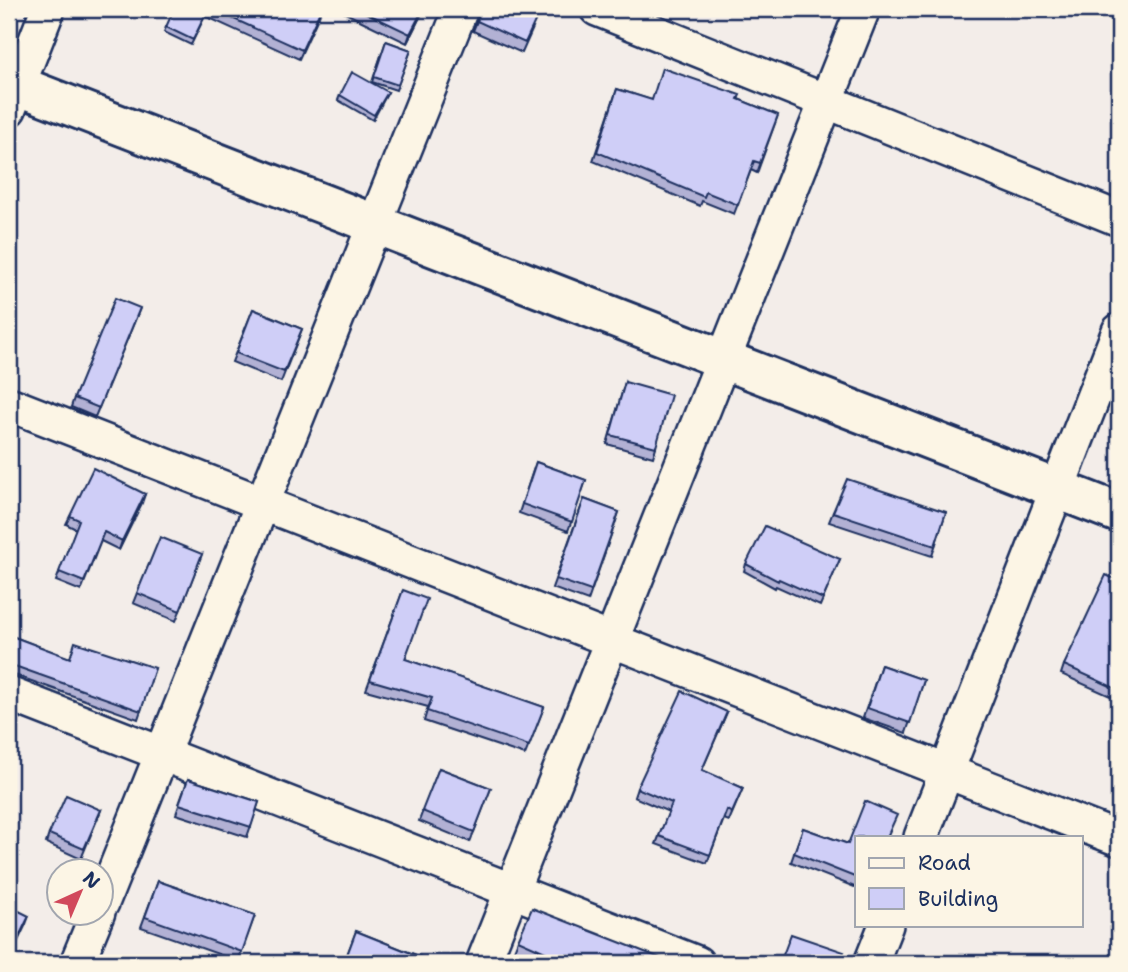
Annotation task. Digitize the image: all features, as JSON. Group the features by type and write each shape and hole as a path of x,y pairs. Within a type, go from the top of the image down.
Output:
{"street":[{"path":"48,9 12,92 374,225 1119,513"},
{"path":"116,868 461,9"},
{"path":"597,9 1119,219"},
{"path":"483,963 863,9"},
{"path":"921,836 1119,331"},
{"path":"9,404 1119,839"},
{"path":"9,694 697,963"},
{"path":"77,963 92,926"},
{"path":"871,963 887,926"}],"building":[{"path":"174,9 207,11 193,40 166,27"},
{"path":"212,9 321,9 302,50"},
{"path":"358,9 423,9 410,34"},
{"path":"482,9 514,9 536,19 525,43 477,21"},
{"path":"386,41 411,50 398,85 374,77"},
{"path":"662,68 740,95 738,99 778,115 760,163 754,161 738,205 706,192 704,197 597,152 617,89 652,100"},
{"path":"352,72 388,92 374,115 340,95"},
{"path":"115,298 140,308 99,408 74,398"},
{"path":"253,309 302,329 284,372 236,353"},
{"path":"625,382 671,395 656,447 610,435"},
{"path":"536,462 586,480 572,522 522,504"},
{"path":"93,468 145,494 122,541 104,532 84,582 59,572 79,520 70,516"},
{"path":"847,479 946,512 935,546 833,512"},
{"path":"584,499 619,512 591,591 556,579"},
{"path":"765,526 840,559 823,599 779,579 778,581 746,564"},
{"path":"160,537 202,554 180,611 137,593"},
{"path":"1106,575 1119,581 1119,690 1064,665"},
{"path":"403,590 427,599 405,659 544,707 529,746 427,711 432,698 370,680"},
{"path":"9,635 70,658 75,642 155,668 141,711 9,664"},
{"path":"881,665 924,680 910,723 867,708"},
{"path":"682,691 727,712 702,770 743,788 732,813 727,810 710,855 659,836 672,803 637,788"},
{"path":"439,768 491,788 474,832 422,811"},
{"path":"188,779 259,802 251,827 179,804"},
{"path":"66,795 101,810 84,849 49,834"},
{"path":"865,801 897,815 887,836 855,836 855,877 794,853 803,828 848,844"},
{"path":"158,881 255,915 242,952 145,917"},
{"path":"9,906 29,916 10,955 9,955"},
{"path":"532,908 673,963 570,963 518,940"},
{"path":"356,931 436,963 364,963 347,955"},
{"path":"791,934 844,952 839,963 780,963"}]}
